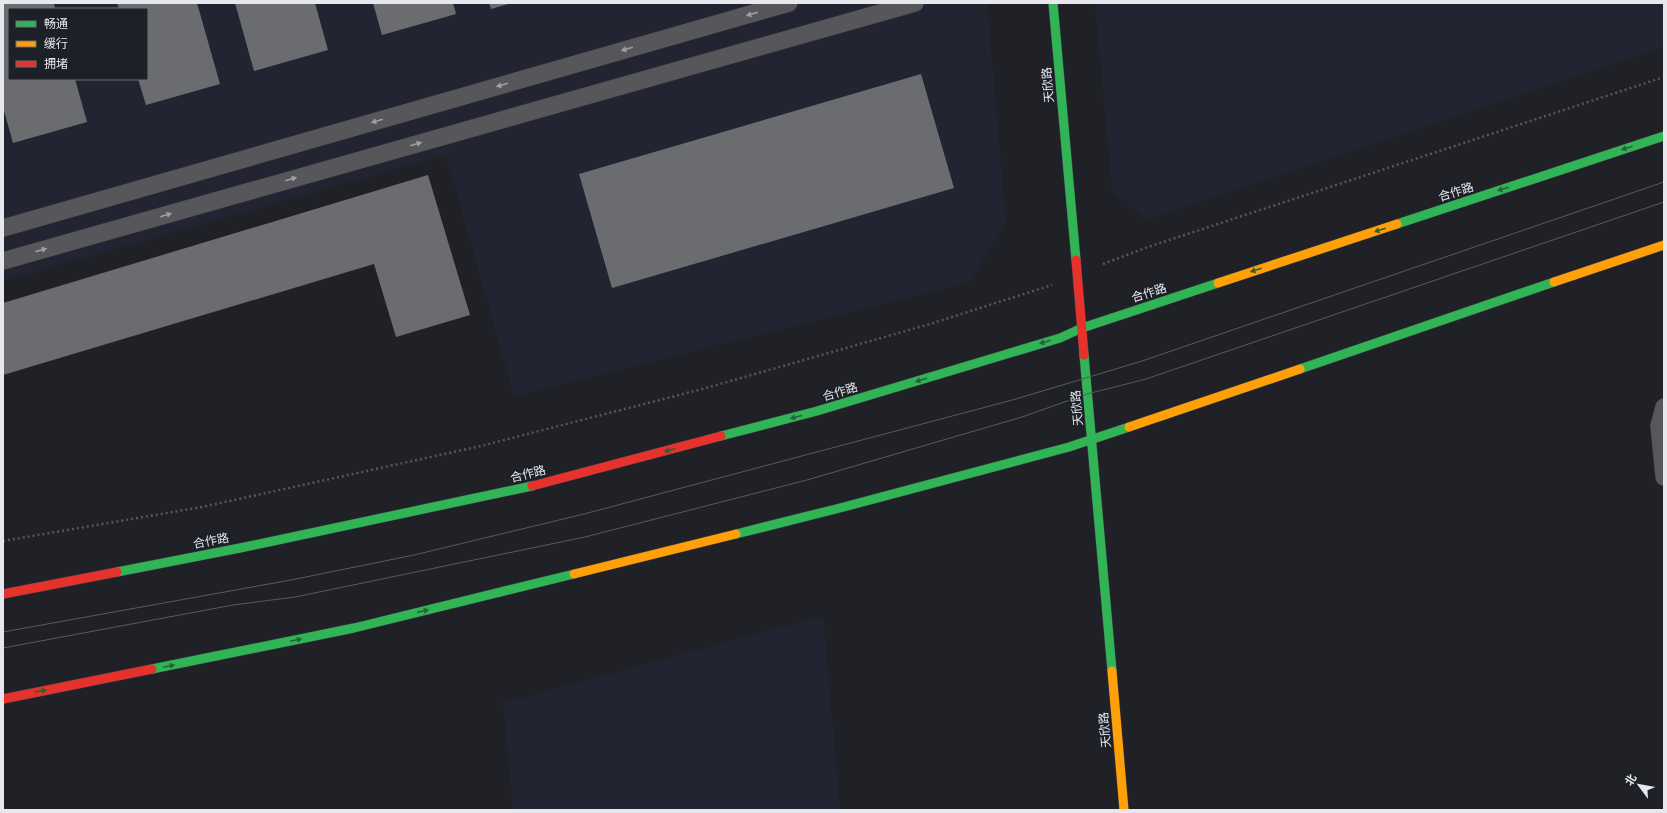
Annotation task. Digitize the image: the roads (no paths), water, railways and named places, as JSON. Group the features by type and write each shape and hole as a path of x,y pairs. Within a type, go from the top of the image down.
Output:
{"main road":[{"name":"天欣路","path":"1053,3 1124,810"},
{"name":"合作路","path":"3,594 240,548 512,491 817,412 1060,338 1082,328 1664,136"},
{"path":"3,699 354,628 836,509 1092,440 1664,244"}],"lane":[{"path":"3,228 789,3"},
{"path":"3,261 884,7 915,3"},
{"path":"1664,407 1659,426 1664,477"}],"tram line":[{"path":"3,632 291,580 414,555 584,514 1016,399 1142,361 1664,182"},
{"path":"3,648 233,605 295,597 585,537 807,480 1022,417 1087,394 1146,379 1664,202"}]}
